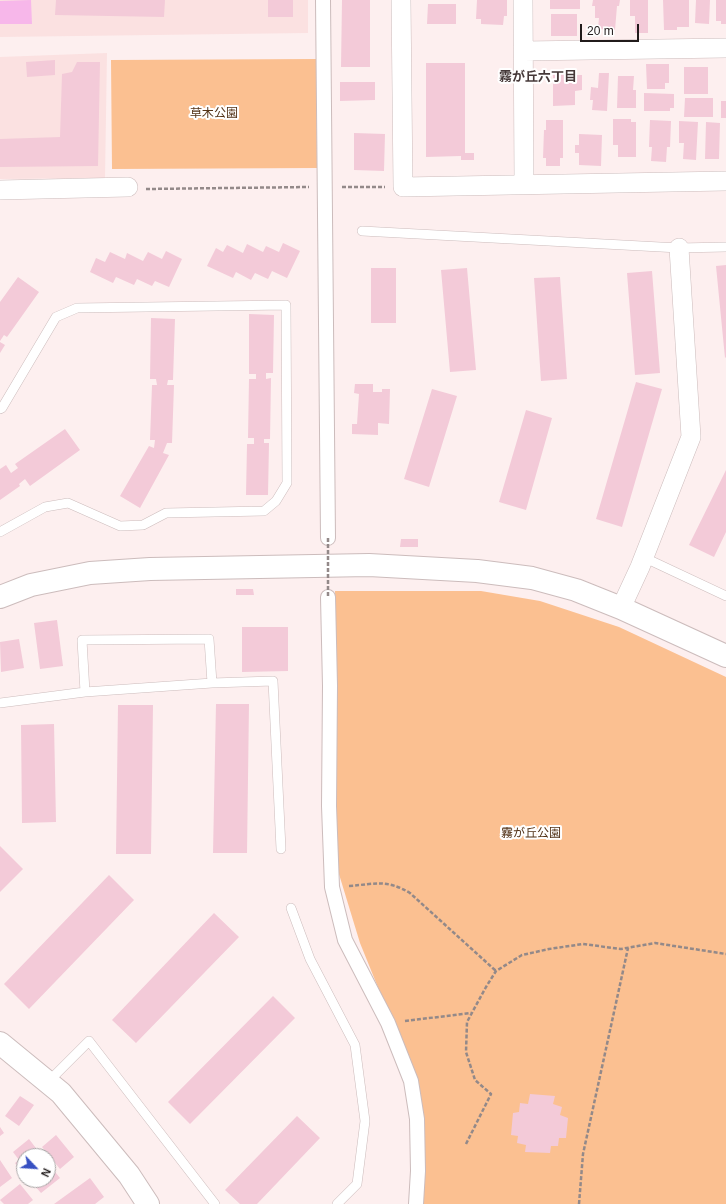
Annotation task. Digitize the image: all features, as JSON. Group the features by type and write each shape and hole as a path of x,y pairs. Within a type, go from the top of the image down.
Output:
{"street":[{"path":"323,0 326,187 328,538"},
{"path":"401,0 403,187 726,181"},
{"path":"523,0 524,184"},
{"path":"524,51 726,48"},
{"path":"0,190 128,187"},
{"path":"621,608 640,567 691,437 679,248"},
{"path":"0,597 31,585 90,573 150,569 369,565 477,571 532,578 576,590 621,608 726,656"},
{"path":"328,597 330,686 329,806 332,887 345,940 388,1023 411,1081 417,1119 418,1171 416,1204"},
{"path":"0,1043 61,1092 109,1149 129,1175 148,1204"}],"lane":[{"path":"362,231 679,248 726,247"},
{"path":"0,409 56,317 77,308 286,305 287,483 276,501 264,511 166,514 144,525 120,526 68,503 45,507 0,532"},
{"path":"643,557 726,596"},
{"path":"85,692 82,640 209,639 212,683"},
{"path":"0,703 85,692 212,683 272,681 281,849"},
{"path":"291,908 310,959 355,1045 365,1121 357,1184 337,1204"},
{"path":"48,1082 89,1041 215,1204"}],"path":[{"path":"128,187 147,189 403,187"},
{"path":"328,538 328,597"},
{"path":"332,887 386,883 398,886 410,893 496,971"},
{"path":"466,1144 491,1094 475,1080 466,1052 467,1022 496,971 522,955 583,944 621,949 655,943 726,954"},
{"path":"579,1204 584,1154 628,948"},
{"path":"388,1023 472,1013"}],"shaded area":[{"path":"0,0 308,0 308,33 0,37"},
{"path":"31,0 32,24 0,24 0,1"},
{"path":"107,53 105,178 0,179 0,57"}],"green space":[{"name":"草木公園","path":"316,59 317,168 112,169 111,60"},
{"name":"霧が丘公園","path":"335,591 481,591 540,601 619,627 726,677 726,1204 418,1204 424,1115 409,1056 392,1022 360,943 335,861 337,761"}],"building":[{"path":"56,0 165,0 164,17 55,15"},
{"path":"268,0 293,0 293,17 268,17"},
{"path":"342,0 370,0 370,67 341,67"},
{"path":"477,0 507,0 507,16 504,16 503,25 481,24 481,19 476,19"},
{"path":"550,0 580,0 580,9 550,9"},
{"path":"593,0 620,0 619,6 617,6 615,30 598,29 599,18 595,18 595,6 592,6"},
{"path":"630,0 648,0 648,33 635,33 635,16 630,16"},
{"path":"663,0 689,0 689,27 677,27 677,30 664,30"},
{"path":"696,0 710,0 709,24 695,23"},
{"path":"716,0 726,0 726,24 721,24 721,21 716,21"},
{"path":"428,4 456,4 456,24 427,24"},
{"path":"551,14 577,14 577,36 551,36"},
{"path":"55,60 55,75 27,77 26,62"},
{"path":"77,62 100,62 98,166 0,167 0,139 60,137 62,74 72,72"},
{"path":"426,63 465,63 465,153 474,153 474,160 461,160 461,156 426,157"},
{"path":"646,64 669,64 669,83 665,83 665,89 647,89"},
{"path":"684,67 708,67 708,94 684,94"},
{"path":"553,71 569,71 569,75 582,75 582,90 575,91 575,105 553,106"},
{"path":"599,73 609,73 607,111 592,110 593,100 590,100 591,87 598,88"},
{"path":"618,76 634,76 633,90 636,90 636,108 617,108"},
{"path":"340,82 375,82 375,100 340,101"},
{"path":"644,93 674,94 674,108 670,108 670,111 644,111"},
{"path":"685,98 713,98 713,117 684,117"},
{"path":"721,101 726,101 726,118 721,118"},
{"path":"613,119 631,119 631,122 636,122 636,157 618,157 618,145 613,145"},
{"path":"546,120 563,120 563,158 560,158 560,166 546,166 546,158 543,158 544,130 546,130"},
{"path":"650,120 671,121 670,147 667,147 666,162 651,161 652,147 649,147"},
{"path":"679,121 698,122 696,160 683,159 684,143 679,143"},
{"path":"706,122 720,123 719,159 705,159"},
{"path":"354,133 385,134 384,171 354,170"},
{"path":"579,134 602,135 601,166 579,165 579,153 575,153 575,145 579,145"},
{"path":"283,243 300,251 287,278 272,271 268,279 255,273 251,280 236,272 233,278 207,266 216,248 223,252 227,245 243,253 247,244 263,252 266,246 279,252"},
{"path":"166,251 182,259 169,287 155,281 152,286 137,279 134,285 116,277 113,283 90,272 96,258 105,262 110,252 125,259 127,253 143,261 148,252 162,259"},
{"path":"726,265 726,357 725,358 716,266"},
{"path":"371,268 396,268 396,323 371,323"},
{"path":"467,268 476,370 450,372 441,270"},
{"path":"652,271 660,373 635,375 627,273"},
{"path":"18,277 39,292 7,337 4,335 0,341 0,302"},
{"path":"560,277 567,379 541,381 534,278"},
{"path":"249,314 274,315 273,373 266,373 266,379 271,378 270,439 264,439 264,443 269,443 268,495 246,495 247,444 254,444 254,438 248,438 249,379 256,379 256,374 249,374"},
{"path":"151,318 175,319 173,380 168,380 167,385 174,385 172,443 167,443 163,453 169,455 140,508 120,496 149,446 154,448 155,440 150,440 152,385 157,385 156,379 150,379"},
{"path":"0,342 5,345 0,353"},
{"path":"636,382 662,389 622,527 596,519"},
{"path":"355,384 373,384 373,392 382,392 382,389 390,389 389,424 378,423 378,435 352,434 352,424 357,424 359,394 354,393"},
{"path":"432,389 457,396 429,487 404,479"},
{"path":"526,410 552,418 526,510 499,502"},
{"path":"65,429 80,450 30,486 25,479 19,484 20,486 0,500 0,469 6,465 11,473 18,468 15,464"},
{"path":"726,470 726,532 714,557 689,545"},
{"path":"401,539 418,539 418,547 400,547"},
{"path":"236,589 253,589 254,595 236,595"},
{"path":"57,620 63,666 40,669 34,623"},
{"path":"242,627 288,627 288,671 242,672"},
{"path":"19,639 24,668 1,672 0,642"},
{"path":"216,704 249,704 247,853 213,853"},
{"path":"118,705 153,705 151,854 116,854"},
{"path":"54,724 56,822 22,823 21,725"},
{"path":"0,846 23,869 0,892"},
{"path":"109,875 134,900 29,1009 4,984"},
{"path":"214,913 239,937 136,1043 112,1020"},
{"path":"273,996 295,1018 190,1124 168,1102"},
{"path":"530,1094 555,1096 553,1104 562,1107 560,1115 568,1118 566,1138 559,1138 558,1146 551,1146 550,1153 525,1152 526,1145 517,1143 518,1136 511,1135 513,1113 519,1112 520,1103 528,1104"},
{"path":"20,1096 34,1105 19,1126 5,1116"},
{"path":"297,1116 320,1138 257,1204 240,1204 225,1190"},
{"path":"0,1127 4,1133 0,1136"},
{"path":"56,1135 74,1157 60,1169 56,1164 56,1148 42,1147"},
{"path":"29,1139 36,1148 18,1148"},
{"path":"0,1160 12,1178 0,1187"},
{"path":"56,1173 60,1178 56,1181"},
{"path":"90,1178 104,1197 95,1204 54,1204"},
{"path":"16,1187 23,1188 33,1200 28,1204 4,1204 0,1200"},
{"path":"37,1188 47,1188 41,1193"}],"district":[{"name":"霧が丘六丁目","path":"538,77"}]}
